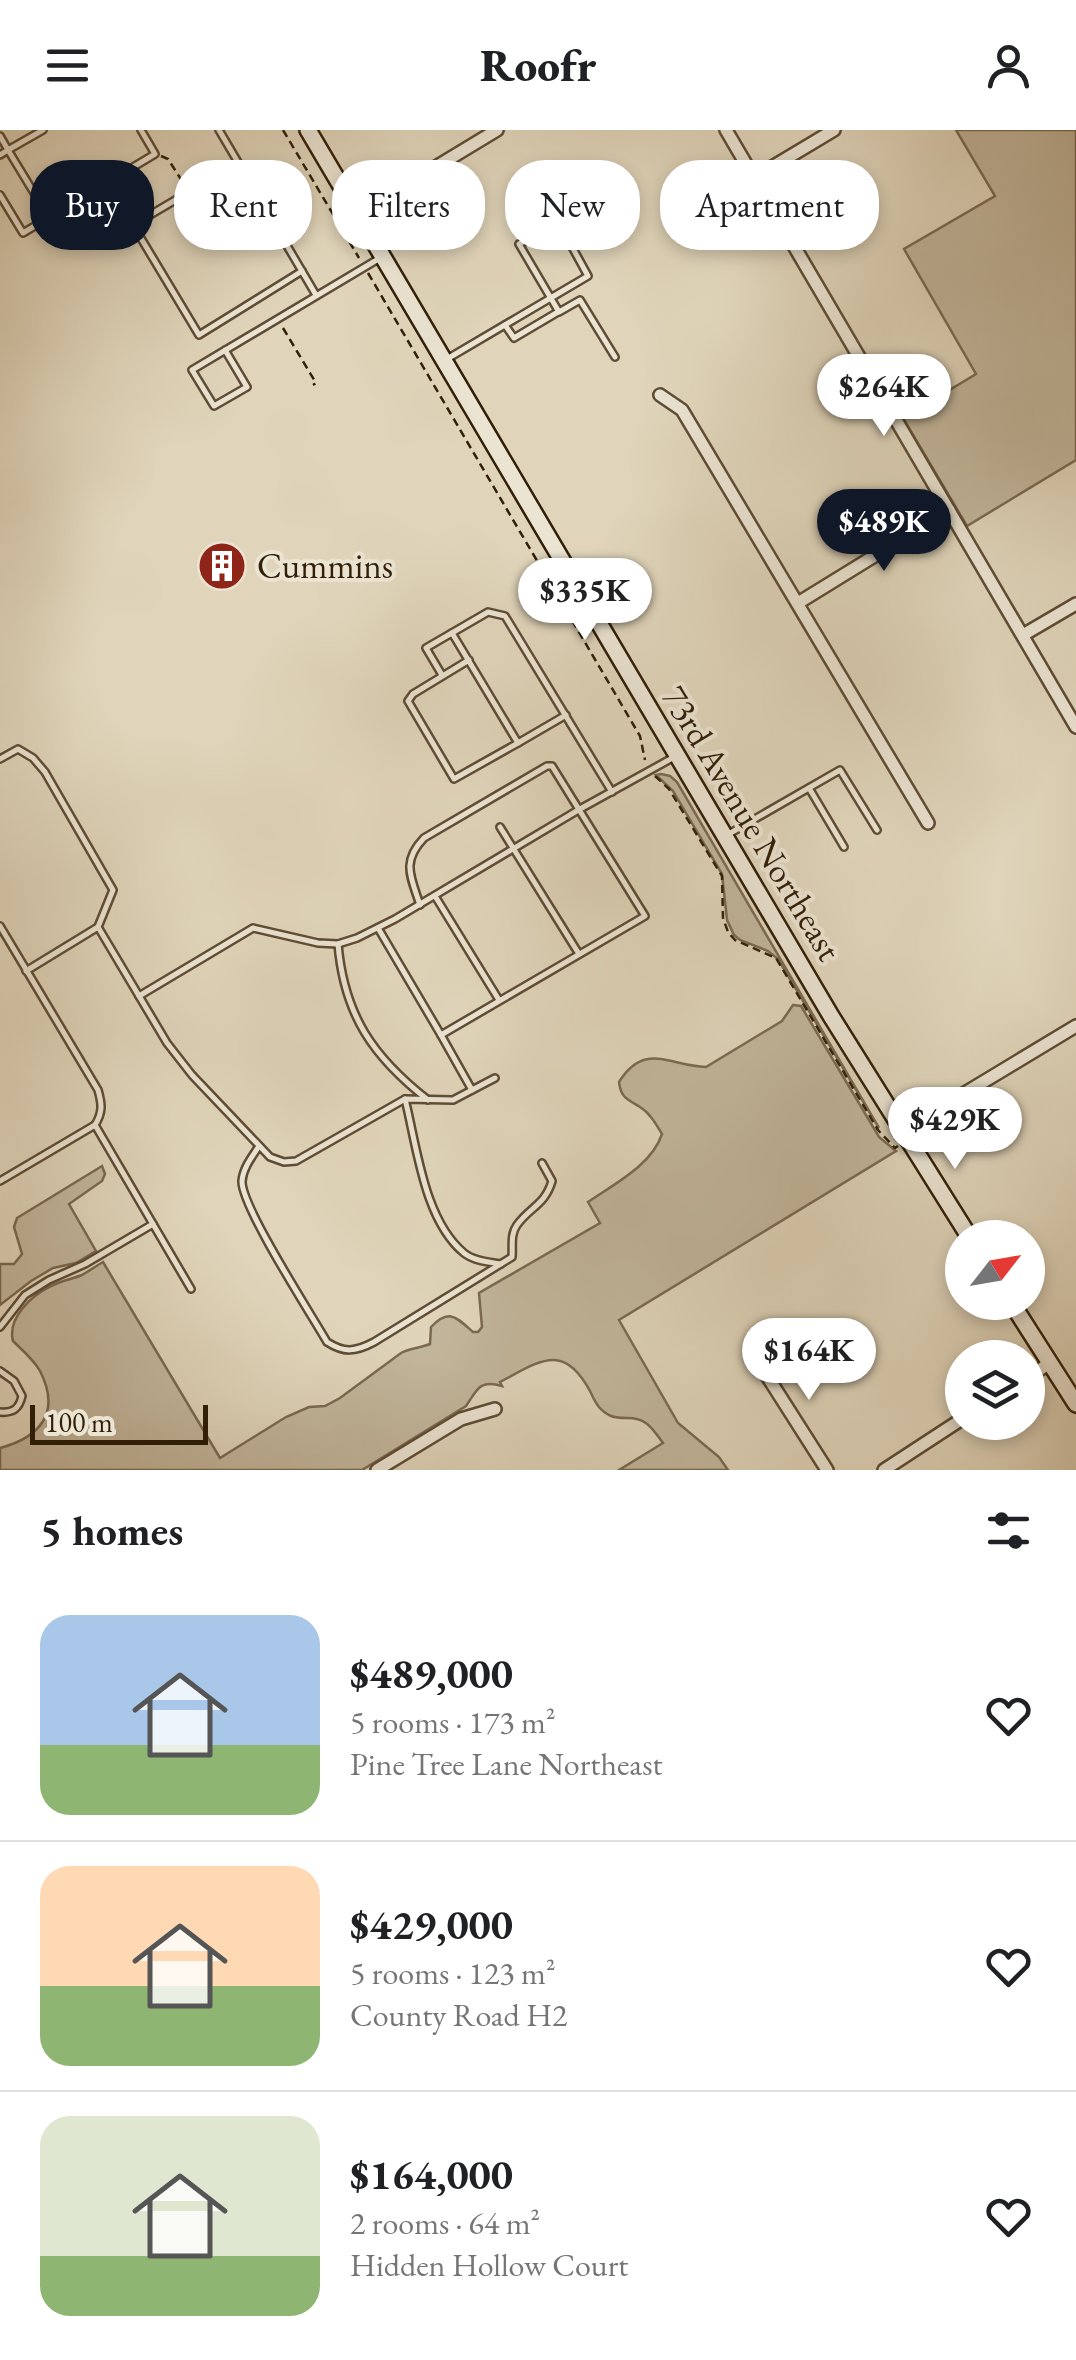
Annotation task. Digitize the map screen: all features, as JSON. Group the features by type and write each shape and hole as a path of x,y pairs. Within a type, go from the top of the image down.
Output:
{"street":[{"name":"73rd Avenue Northeast","path":"308,130 332,170"},
{"path":"447,160 497,130"},
{"path":"726,130 744,160"},
{"path":"784,160 834,130"},
{"name":"73rd Avenue Northeast","path":"379,250 677,756 959,1220"},
{"path":"796,250 1076,727"},
{"path":"660,394 682,410 928,823"},
{"path":"798,603 949,510"},
{"path":"1023,635 1076,604"},
{"path":"905,1136 1076,1026"},
{"path":"1023,1320 1076,1404"},
{"path":"755,1357 827,1470"},
{"path":"1045,1366 1050,1363"},
{"path":"378,1470 461,1420 495,1409"},
{"path":"884,1470 945,1430"}],"lane":[{"path":"0,154 42,130"},
{"path":"141,130 155,154 145,160"},
{"path":"219,130 237,160"},
{"path":"0,136 30,187"},
{"path":"0,195 23,233 30,229"},
{"path":"174,201 134,225 199,335 302,271"},
{"path":"444,360 505,325 551,298 588,276 559,223 519,244 551,298 558,312"},
{"path":"290,250 316,294"},
{"path":"224,350 246,387 214,406 192,370 224,350 316,294 383,257"},
{"path":"505,325 514,338 580,300 615,358"},
{"path":"442,676 426,648 488,612 505,616 612,792"},
{"path":"452,633 518,743"},
{"path":"469,660 413,694 408,701 454,779 566,715"},
{"path":"0,759 18,748 33,758 113,890 98,927 26,971"},
{"path":"139,996 254,928 338,944 378,928 677,756"},
{"path":"420,905 409,870 410,857 424,838 552,766 645,916 441,1035"},
{"path":"725,836 840,770 877,830"},
{"path":"809,788 844,846"},
{"path":"500,827 579,954"},
{"path":"435,896 500,1001"},
{"path":"0,926 98,1090 102,1104 95,1125 0,1181"},
{"path":"98,927 167,1043 270,1157 296,1161 405,1099 453,1100 495,1078"},
{"path":"378,928 472,1090"},
{"path":"338,944 346,994 366,1036 398,1076 428,1101"},
{"path":"405,1099 428,1196 442,1226 463,1253 474,1260 502,1264"},
{"path":"95,1125 191,1289"},
{"path":"259,1146 242,1180 248,1206 327,1342 348,1352 358,1350 512,1257 517,1226 542,1202 552,1181 542,1163"},
{"path":"0,1327 26,1295 153,1224"},
{"path":"0,1372 14,1381 22,1396 17,1409 0,1412"}],"path":[{"path":"283,130 640,736 643,757 658,781 670,789 722,876 723,918 728,932 736,940 776,958 878,1130 895,1148 905,1136"},
{"path":"155,154 168,159 174,169"},
{"path":"277,318 316,384 313,386"}],"shaded area":[{"path":"956,130 1076,130 1076,460 967,526 903,418 976,374 904,249 995,196"},
{"path":"656,775 677,782 879,1128 778,959 734,935 727,920 722,874 673,791"},
{"path":"793,1005 801,1006 879,1137 896,1151 619,1320 678,1423 719,1457 728,1470 619,1470 663,1443 644,1422 604,1412 571,1366 550,1360 514,1374 500,1382 502,1386 483,1385 466,1406 362,1470 0,1470 0,1448 36,1430 47,1410 46,1386 40,1371 13,1341 12,1332 23,1308 44,1290 103,1262 220,1458 286,1417 340,1398 401,1353 430,1344 431,1327 443,1318 452,1317 478,1332 482,1327 479,1293 600,1223 588,1202 631,1173 657,1145 662,1134 655,1123 621,1092 619,1082 629,1070 648,1059 706,1067 782,1021"},
{"path":"102,1166 102,1181 69,1204 96,1251 76,1263 53,1268 0,1305 0,1264 14,1264 22,1254 14,1227 17,1218"}],"place":[{"name":"Cummins","path":"222,566"}]}
